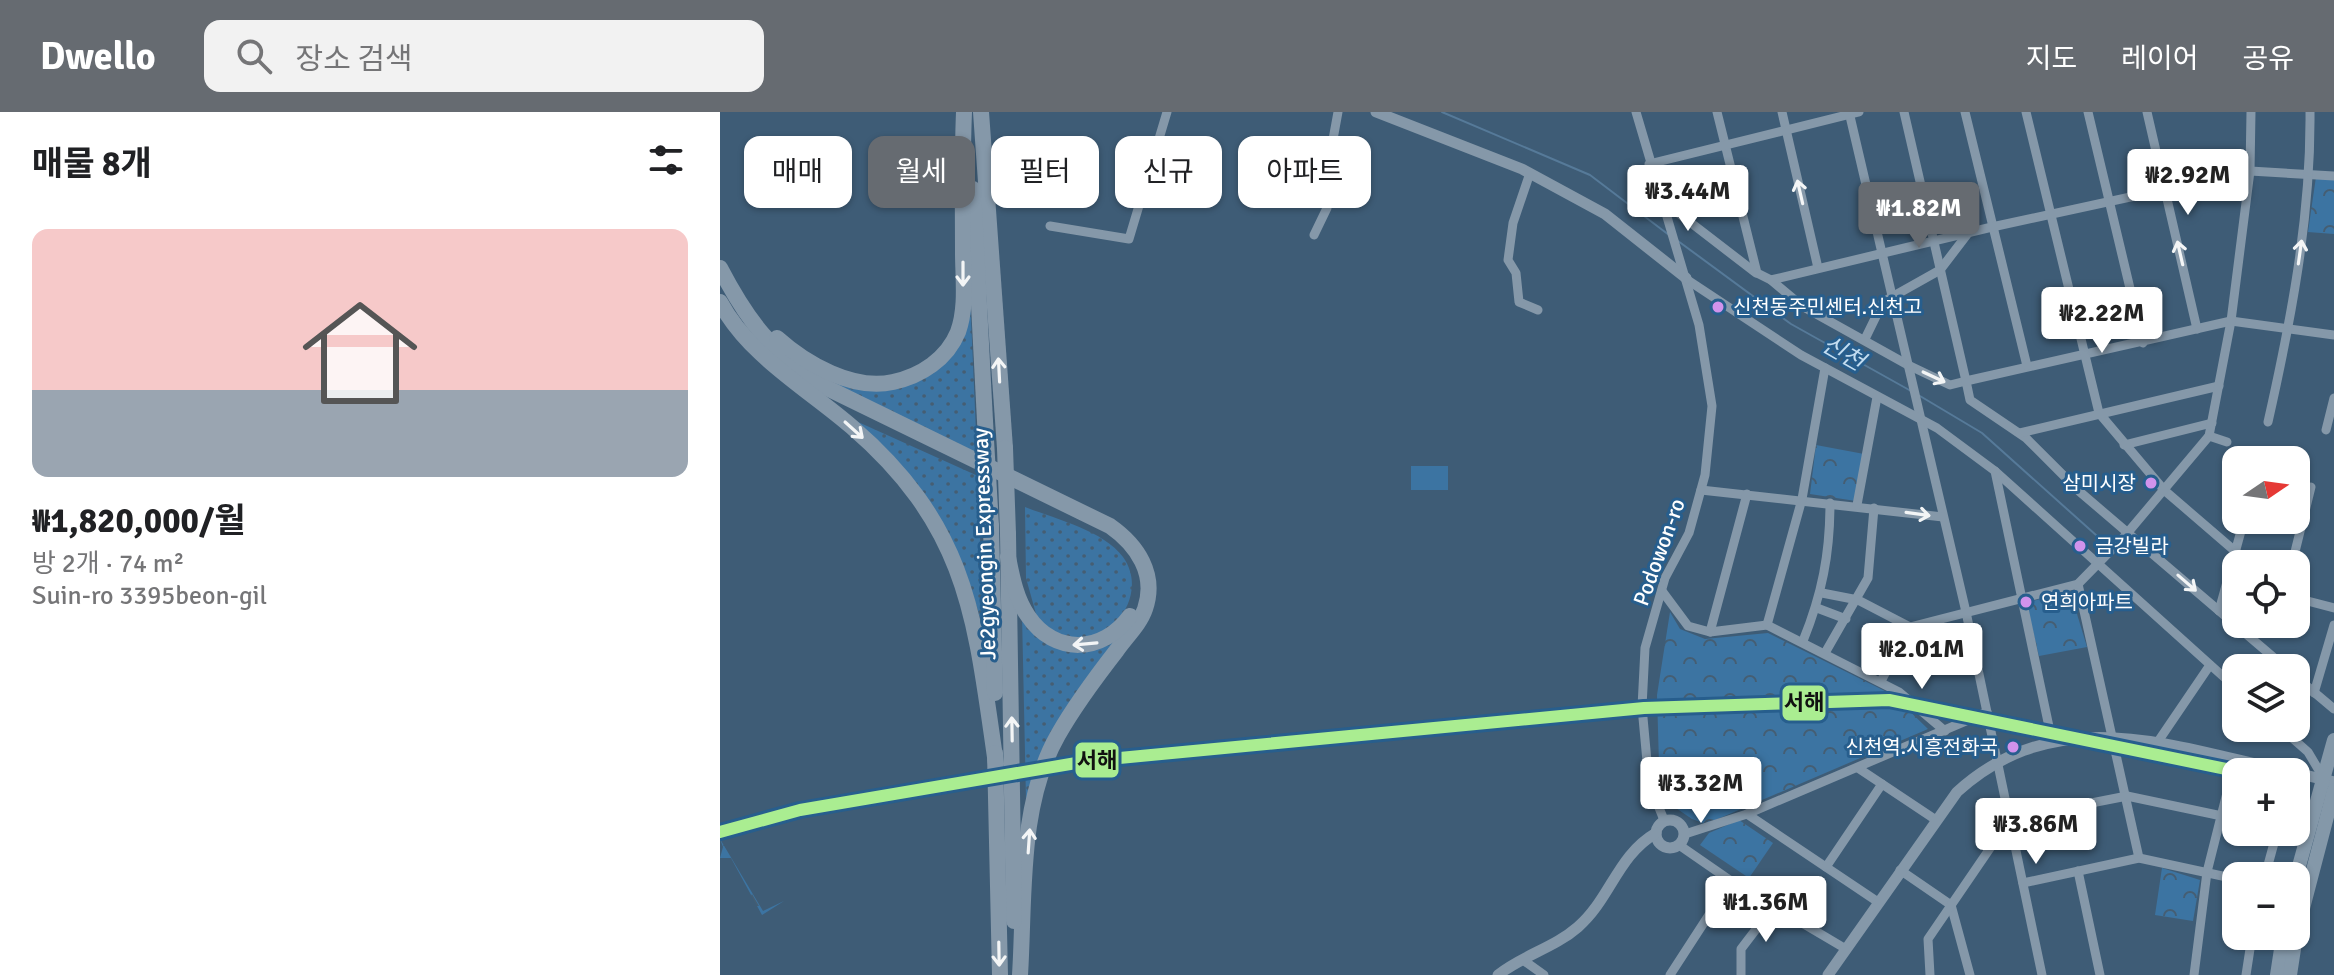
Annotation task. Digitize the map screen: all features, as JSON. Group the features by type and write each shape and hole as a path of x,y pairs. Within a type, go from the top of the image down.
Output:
{"highway":[{"path":"741,307 788,348 823,369 855,381 901,380 926,370 940,358 958,330 963,308 965,112"},
{"name":"Je2gyeongin Expressway","path":"965,112 982,326 991,526 1000,975"},
{"name":"Je2gyeongin Expressway","path":"981,112 1005,448 1017,975"},
{"path":"720,268 758,332 789,364 823,386 1110,526 1128,539 1141,556 1148,588 1145,609 1056,738 1035,799 1017,975"},
{"path":"720,302 753,346 795,379 899,472 951,554 973,615 996,764"},
{"path":"795,379 1104,534 1120,546 1136,572 1138,585 1132,613 1117,632 1104,641 1084,647 1051,639 1029,617 1020,602 1008,557"}],"main road":[{"path":"2310,875 2331,784 2334,740"},
{"path":"2302,862 2331,784"},
{"path":"2277,975 2281,950"},
{"path":"2290,975 2294,950"}],"street":[{"path":"1050,226 1129,239 1167,112"},
{"path":"1314,235 1327,208 1325,183 1338,112"},
{"path":"1376,112 1530,173 1605,214 1684,274 1825,368 1921,419 1995,471 2222,676"},
{"name":"Podowon-ro","path":"1636,112 1699,325 1712,406 1701,490 1689,533 1662,591 1645,648 1642,707 1649,783 1664,820"},
{"path":"1717,112 1757,273"},
{"path":"1782,112 1818,268"},
{"path":"1904,112 1970,400 2020,433 2126,534 2270,654"},
{"path":"1965,112 2027,366"},
{"path":"2026,112 2099,413 2164,490 2234,550"},
{"path":"2088,112 2143,343"},
{"path":"2147,112 2197,329"},
{"path":"1822,593 1858,600 1910,627 2078,584 2126,534 2209,436 2231,321 2250,171 2251,112"},
{"path":"2268,422 2289,329 2310,174 2310,112"},
{"path":"1649,164 1853,113 1892,299 1966,612 2042,975"},
{"path":"1771,280 1933,240 2250,171 2334,176"},
{"path":"1530,173 1513,223 1508,260 1516,273 1519,302 1538,310"},
{"path":"1687,220 1695,208 1737,195"},
{"path":"1661,203 1771,280 1802,306 1950,385 2231,321 2334,335"},
{"path":"1865,339 1883,302 1940,270 1969,232"},
{"path":"1767,625 1802,499 1825,368"},
{"path":"2020,433 2219,386"},
{"path":"1857,505 1877,397"},
{"path":"2326,430 2334,398"},
{"path":"2124,445 2212,423"},
{"path":"2209,436 2227,442"},
{"path":"1995,471 2052,741"},
{"path":"2295,550 2311,487"},
{"path":"1701,490 1943,517"},
{"path":"1710,632 1747,494"},
{"path":"1803,641 1822,593 1830,544 1830,503"},
{"path":"1825,653 1868,578 1874,508"},
{"path":"2078,584 2139,858"},
{"path":"1662,591 1688,626 1710,632 1767,625 1881,681 1899,692 1945,731"},
{"path":"2219,611 2222,601"},
{"path":"2310,602 2334,608"},
{"path":"1817,608 1846,619"},
{"path":"2314,693 2334,625"},
{"path":"1881,681 1910,627"},
{"path":"2157,743 2210,665"},
{"path":"2310,689 2334,709"},
{"path":"1656,833 1664,847 1987,712"},
{"path":"1828,975 1936,820 1957,792 1976,775 2052,741 2111,736 2222,758"},
{"path":"2297,742 2331,784"},
{"path":"1858,768 1936,820"},
{"path":"2310,777 2331,784"},
{"path":"1826,867 1882,784"},
{"path":"1930,975 1928,939 2010,819 2127,796 2222,816 2207,872 2194,975"},
{"path":"1747,814 1878,902"},
{"path":"1498,975 1555,945 1580,925 1604,898 1620,863 1640,842 1656,833 1664,820 1680,823 1682,839 1731,881 1846,949"},
{"path":"2023,883 2139,858 2222,876"},
{"path":"1900,870 1951,905 1970,975"},
{"path":"2078,871 2100,975"},
{"path":"1670,975 1731,881"},
{"path":"1741,975 1741,949 1773,907"},
{"path":"2246,975 2250,950"},
{"path":"1523,960 1544,975"}],"green space":[{"path":"2316,177 2334,179 2334,234 2308,232"},
{"path":"969,274 977,454 824,382 859,387 945,361"},
{"path":"847,417 978,476 983,627 960,561 932,511 896,466"},
{"path":"1816,445 1864,454 1856,501 1810,494"},
{"path":"1411,466 1448,466 1448,490 1411,490"},
{"path":"1025,507 1091,532 1123,557 1130,572 1132,588 1120,617 1109,628 1096,636 1080,640 1057,635 1038,621 1026,578"},
{"path":"2070,591 2087,647 2039,656 2026,603"},
{"path":"1670,612 1680,629 1705,639 1768,633 1893,695 1928,729 1706,824 1692,819 1670,804 1659,764 1657,695"},
{"path":"1022,614 1045,638 1065,649 1088,649 1119,637 1029,799 1026,799"},
{"path":"1739,820 1773,843 1749,878 1700,845 1709,833"},
{"path":"720,839 763,911 784,901 762,915 731,858 720,858 723,847"},
{"path":"2162,868 2200,880 2193,921 2155,915"}],"waterway":[{"name":"신천","path":"1442,112 1590,175 1669,235"},
{"name":"신천","path":"1678,241 1791,324 1911,391"},
{"name":"신천","path":"1920,396 1982,433 2106,544"}],"transit line":[{"name":"서해","path":"720,832 800,810 1088,761 1644,708 1889,700 2222,768"}],"place":[{"name":"신천동주민센터.신천고","path":"1718,307"},
{"name":"삼미시장","path":"2151,483"},
{"name":"금강빌라","path":"2080,546"},
{"name":"연희아파트","path":"2026,602"},
{"name":"신천역.시흥전화국","path":"2013,747"}]}
